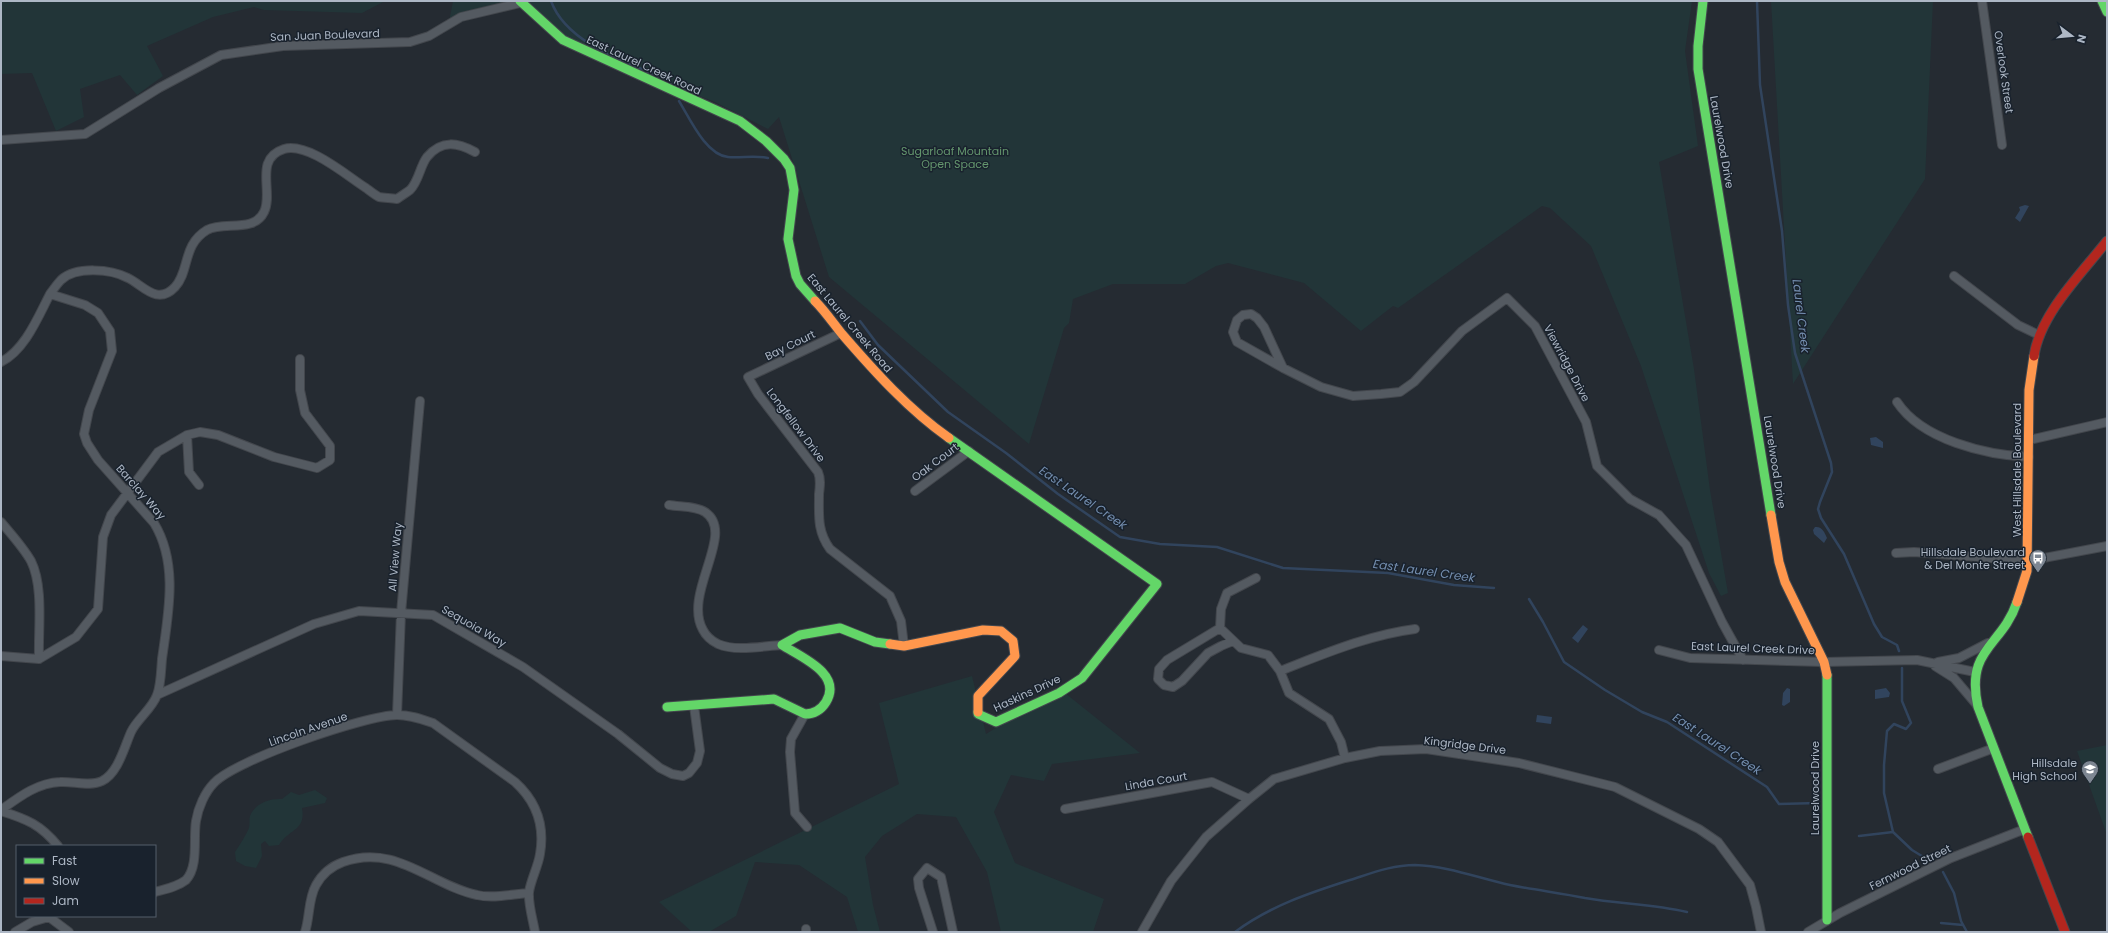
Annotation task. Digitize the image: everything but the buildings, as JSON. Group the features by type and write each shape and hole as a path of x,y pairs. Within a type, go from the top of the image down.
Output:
{"street":[{"name":"Laurelwood Drive","path":"1703,1 1698,46 1698,69 1779,562 1785,582 1824,662 1827,674 1827,920"},
{"name":"Overlook Street","path":"1982,1 2002,145"},
{"path":"2102,1 2107,12"},
{"name":"San Juan Boulevard","path":"1,140 85,134 159,88 221,55 283,46 410,42 429,36 461,17 520,2"},
{"name":"East Laurel Creek Road","path":"520,2 563,40 740,121 766,141 784,159 790,168 794,190 788,239 796,276 800,284 827,313 841,332 885,382 929,424 1105,546 1157,584"},
{"path":"1,362 16,349 28,334 50,294 61,280 69,276 79,272 121,275 150,293 159,294 168,292 175,287 194,242 206,231 222,225 252,224 264,214 268,205 265,176 266,166 271,156 284,149 301,149 313,154 379,196 397,199 410,190 427,157 437,149 447,144 460,144 475,152"},
{"name":"West Hillsdale Boulevard","path":"2065,932 1978,707 1974,689 1976,672 1981,656 2009,620 2024,583 2028,561 2029,376 2039,335 2059,300 2107,241"},
{"path":"1954,276 2018,325 2039,335"},
{"name":"Barclay Way","path":"1,811 22,795 49,783 91,784 101,781 110,775 133,729 157,695 169,606 168,562 161,534 154,523 128,492 98,460 87,443 84,434 89,410 112,350 110,331 98,313 85,304 50,294"},
{"name":"Viewridge Drive","path":"1283,368 1264,327 1257,318 1250,314 1243,315 1237,320 1233,332 1237,342 1283,368 1321,387 1353,396 1400,392 1414,382 1462,331 1507,298 1535,326 1586,422 1597,466 1630,499 1659,515 1686,545 1722,622 1743,660"},
{"name":"Bay Court","path":"748,377 841,332"},
{"path":"1,656 39,659 76,637 98,609 103,537 111,515 158,452 187,435 200,432 218,436 274,457 317,468 330,460 330,446 305,413 300,390 300,359"},
{"name":"Longfellow Drive","path":"748,377 758,394 818,472 820,482 820,527 824,540 830,549 890,596 901,621 904,646"},
{"name":"All View Way","path":"397,715 401,613 420,401"},
{"path":"1897,402 1912,421 1954,442 1974,449 2028,457"},
{"path":"2029,440 2107,422"},
{"path":"187,435 189,472 199,485"},
{"name":"Oak Court","path":"915,491 969,451"},
{"path":"667,707 774,700 805,714 810,714 818,711 826,704 830,696 830,683 819,669 782,645 725,646 711,640 704,633 698,618 697,602 715,540 716,528 714,521 705,512 669,505"},
{"path":"1,522 28,556 38,584 39,659"},
{"path":"1896,553 1914,552 2028,561 2107,546"},
{"path":"1256,578 1227,593 1221,609 1220,628 1241,648 1268,655 1280,671 1288,693 1329,719 1341,742 1345,758"},
{"name":"Haskins Drive","path":"782,645 800,635 840,628 875,642 904,646 983,630 1001,630 1013,641 1015,656 1002,672 978,696 978,714 996,722 1059,693 1082,678 1157,584"},
{"name":"Sequoia Way","path":"157,695 314,624 360,611 433,615 516,663 618,734 660,768 672,774 683,776 689,773 697,763 700,752 694,706"},
{"path":"1220,628 1167,660 1159,669 1158,679 1164,685 1173,687 1182,681 1208,653 1233,642"},
{"path":"1280,671 1343,647 1395,632 1415,629"},
{"path":"1927,662 1959,658 1992,641"},
{"name":"East Laurel Creek Drive","path":"1659,650 1690,658 1824,662 1917,660 1927,662"},
{"path":"1927,662 1976,672"},
{"path":"1927,662 1954,678 1978,707"},
{"path":"805,714 791,739 790,752 795,813 807,827"},
{"name":"Lincoln Avenue","path":"156,892 172,888 186,879 192,866 196,820 201,802 214,783 226,773 257,759 331,730 397,715 417,717 433,723 515,782 526,792 534,804 542,827 540,854 529,893 535,932"},
{"path":"1938,769 1994,748"},
{"name":"Kingridge Drive","path":"1142,932 1171,881 1206,837 1274,779 1345,758 1380,751 1426,749 1519,763 1615,787 1699,828 1718,842 1750,885 1761,932"},
{"name":"Linda Court","path":"1065,809 1212,782 1249,799"},
{"path":"1,811 16,816 43,829 57,845"},
{"name":"Fernwood Street","path":"1808,932 1827,920 1951,858 2025,829"},
{"path":"305,932 315,886 322,876 336,865 353,859 375,857 392,859 479,896 529,893"},
{"path":"933,932 918,884 918,879 927,868 941,877 953,932"},
{"path":"15,932 32,922 48,917"},
{"path":"52,917 69,932"}],"green space":[{"path":"1,1 385,1 362,13 264,10 254,7 213,17 147,46 163,76 137,95 120,75 80,89 84,117 56,131 32,73 1,74"},
{"name":"Sugarloaf Mountain Open Space","path":"453,1 1692,1 1685,51 1698,146 1659,162 1694,369 1710,490 1728,593 1721,596 1709,573 1641,366 1591,246 1550,208 1542,206 1398,308 1393,306 1361,331 1304,283 1228,263 1216,266 1185,284 1113,284 1073,299 1069,323 1064,328 1029,444 829,277 779,117 768,129 715,102 562,43 519,7 480,15 448,27"},
{"path":"1771,1 1933,1 1925,179 1793,384"},
{"path":"972,676 986,734 1060,689 1140,753 1052,764 1044,781 1011,775 994,812 1015,863 1104,899 1093,932 1001,932 987,872 956,817 917,814 882,836 865,857 873,905 880,932 858,932 847,897 799,865 755,862 736,916 709,932 692,932 659,902 899,784 879,703"},
{"path":"2107,745 2107,835 2077,751"},
{"path":"315,790 327,798 325,803 302,808 302,821 296,829 283,839 279,845 269,846 265,841 261,844 262,856 256,868 245,866 236,861 235,852 249,828 250,816 255,808 263,802 273,799 282,799 291,792 299,795"}],"water":[{"path":"2025,205 2029,206 2020,222 2015,218 2020,210 2019,207"},
{"path":"1876,437 1883,442 1883,448 1871,445 1870,438"},
{"path":"1815,527 1820,528 1824,532 1827,538 1824,543 1814,534 1813,530"},
{"path":"1583,625 1588,629 1578,643 1572,638"},
{"path":"1787,688 1790,689 1790,702 1784,706 1782,705 1783,693"},
{"path":"1886,688 1890,693 1889,697 1875,699 1875,690"},
{"path":"1537,715 1552,717 1551,724 1536,722"}],"waterway":[{"name":"East Laurel Creek","path":"551,1 559,16 571,30 585,41 601,51 669,80"},
{"name":"Laurel Creek","path":"1757,1 1760,85 1782,231 1788,305 1795,353 1831,463 1832,472 1818,509 1821,518 1844,554 1874,624 1882,637 1897,645 1899,651"},
{"name":"East Laurel Creek","path":"679,101 699,135 713,150 720,155 728,157 768,158"},
{"name":"East Laurel Creek","path":"860,321 878,345 948,412 1006,453 1058,494 1120,537 1160,544 1217,547 1283,568 1388,573 1454,585 1494,588"},
{"name":"East Laurel Creek","path":"1529,599 1564,662 1605,690 1642,712 1667,722 1767,787 1779,804 1818,803"},
{"name":"Laurel Creek","path":"1902,668 1902,701 1911,723 1906,729 1894,724 1887,731 1884,765 1884,793 1893,832 1912,850 1930,861"},
{"name":"East Laurel Creek","path":"1859,836 1893,832"},
{"path":"1235,932 1262,915 1305,895 1374,872 1407,865 1439,868 1519,887 1598,900 1662,907 1687,912"},
{"name":"Laurel Creek","path":"1943,872 1954,893 1961,921 1967,932"},
{"path":"1941,923 1963,925"}],"traffic: fast":[{"path":"520,1 563,40 740,121 766,141 784,159 790,168 794,190 788,239 796,276 800,284 815,301"},
{"path":"1703,1 1698,46 1698,69 1771,515"},
{"path":"2102,1 2107,12"},
{"path":"949,438 1157,584 1082,678 1059,693 996,722 978,714 978,712"},
{"path":"2017,602 2003,629 1987,649 1981,660 1976,672 1975,687 1978,707 2028,837"},
{"path":"667,707 774,699 805,714 811,713 820,709 826,702 830,692 829,683 825,675 818,668 782,645 800,635 840,628 875,642 890,644"},
{"path":"1827,675 1827,920"}],"traffic: slow":[{"path":"815,301 879,376 906,403 949,438"},
{"path":"2017,602 2027,571 2029,390 2034,356"},
{"path":"1771,515 1779,562 1785,582 1824,662 1827,675"},
{"path":"890,644 904,646 983,630 1001,631 1013,641 1015,656 978,696 978,712"}],"traffic: jam":[{"path":"2034,356 2044,325 2053,310 2074,280 2107,241"},
{"path":"2028,837 2065,932"}],"place":[{"name":"Hillsdale Boulevard & Del Monte Street","path":"2038,573"},
{"name":"Hillsdale High School","path":"2090,784"}]}
